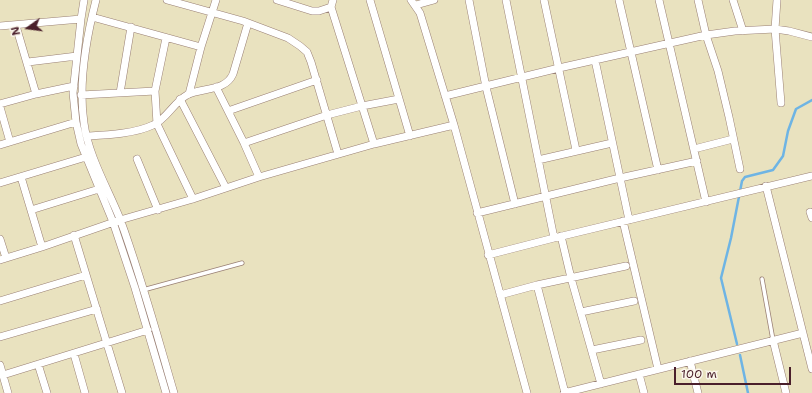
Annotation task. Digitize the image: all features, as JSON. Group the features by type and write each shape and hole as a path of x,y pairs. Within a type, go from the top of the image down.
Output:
{"street":[{"path":"84,0 73,93 76,122 81,144 86,157 99,189 116,221 166,393"},
{"path":"96,0 85,55 81,95 86,136 116,221 143,290 174,393"},
{"path":"167,0 248,23 288,38 307,52 317,80 338,154"},
{"path":"190,94 201,47 216,0"},
{"path":"277,0 312,11 319,11 332,4 374,144"},
{"path":"370,0 410,136"},
{"path":"431,0 413,3 420,13 454,125 526,393"},
{"path":"469,0 486,87 515,204"},
{"path":"506,0 546,196 582,312 592,350 597,387"},
{"path":"544,0 576,150"},
{"path":"619,0 658,170"},
{"path":"659,0 706,202"},
{"path":"698,0 706,35 718,71 740,169"},
{"path":"733,0 743,31"},
{"path":"777,0 775,29 781,103"},
{"path":"92,17 201,47"},
{"path":"0,26 16,26 81,19"},
{"path":"86,136 144,129 157,124 180,99 190,94 224,85 230,81 248,23"},
{"path":"16,26 28,62 36,94"},
{"path":"120,93 131,28"},
{"path":"445,96 559,68 706,35 775,29 812,37"},
{"path":"166,38 155,91 157,124 193,200"},
{"path":"28,62 77,56"},
{"path":"595,60 620,178 626,221 658,369"},
{"path":"228,111 317,80"},
{"path":"0,104 36,94 74,86"},
{"path":"216,87 259,177"},
{"path":"81,95 155,91"},
{"path":"180,99 226,188"},
{"path":"244,143 327,115 399,99"},
{"path":"0,107 10,142"},
{"path":"0,145 76,122"},
{"path":"0,239 3,259 116,221 193,200 259,177 374,144 454,125"},
{"path":"694,148 733,139"},
{"path":"538,160 576,150 612,143"},
{"path":"0,183 86,157"},
{"path":"136,159 158,210"},
{"path":"477,213 697,161"},
{"path":"488,255 812,176"},
{"path":"21,177 42,247"},
{"path":"766,186 812,369"},
{"path":"31,210 99,189"},
{"path":"74,235 122,393"},
{"path":"500,295 538,285 626,266"},
{"path":"0,301 86,275"},
{"path":"538,285 568,393 597,387 658,369 803,333"},
{"path":"582,312 634,302"},
{"path":"0,337 97,309"},
{"path":"3,375 148,330"},
{"path":"592,350 640,340"},
{"path":"773,340 786,393"},
{"path":"74,354 85,393"},
{"path":"690,361 698,393"},
{"path":"38,364 47,393"},
{"path":"0,365 8,393"},
{"path":"639,374 644,393"}],"lane":[{"path":"143,290 242,262"},
{"path":"762,279 773,340"}],"waterway":[{"path":"737,344 721,278 731,238 742,181 745,177 773,170 783,156 788,131 796,109 812,100"},
{"path":"740,355 748,393"}]}
